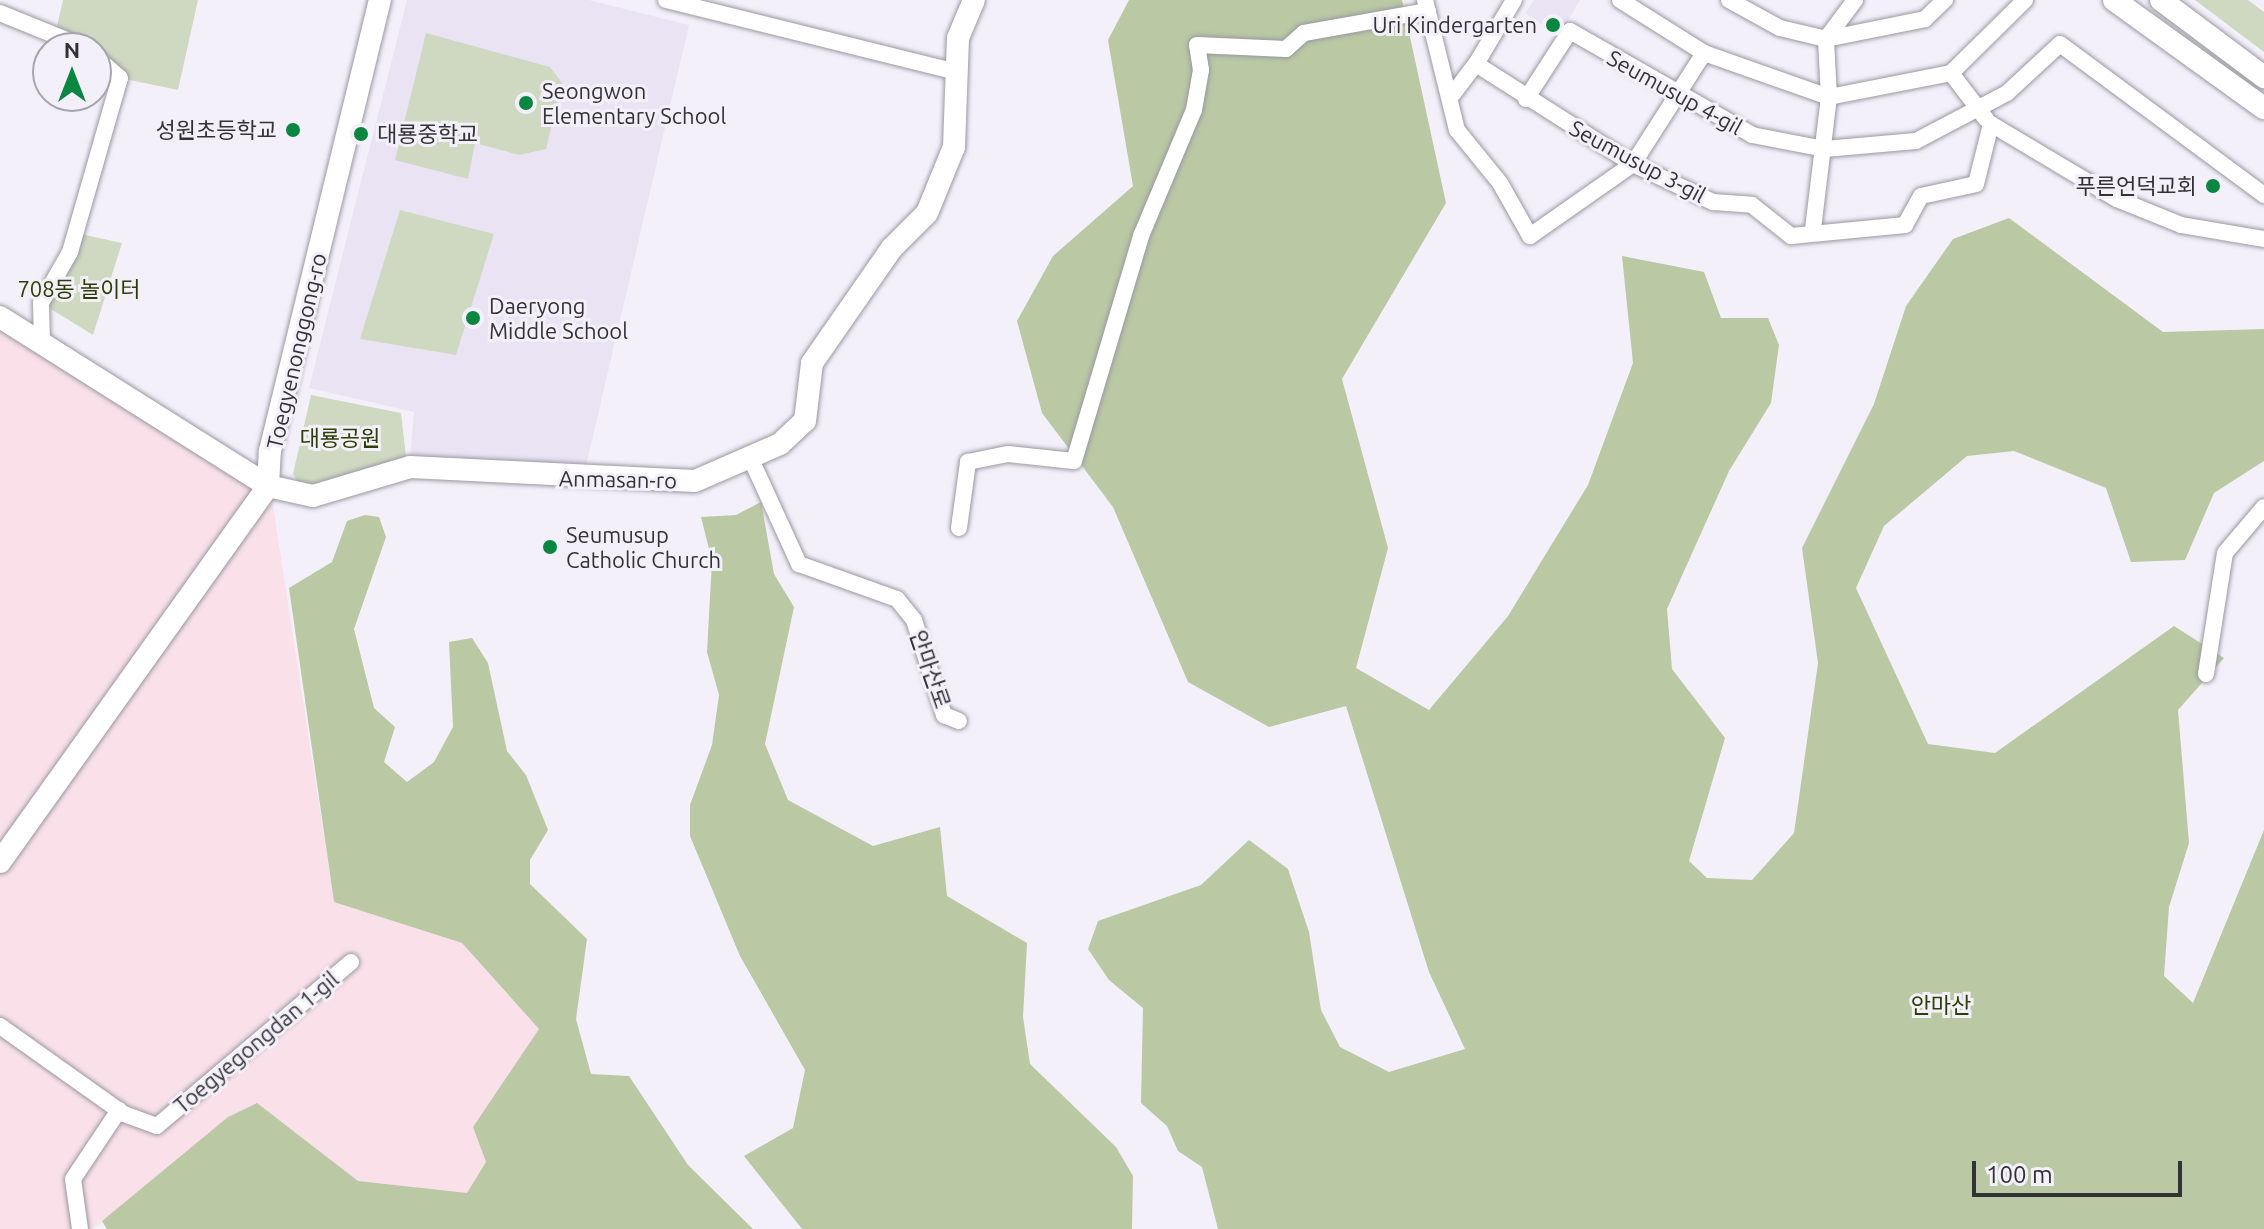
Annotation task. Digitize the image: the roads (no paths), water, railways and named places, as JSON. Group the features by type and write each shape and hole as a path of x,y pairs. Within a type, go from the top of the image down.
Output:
{"street":[{"name":"Toegyenonggong-ro","path":"268,486 270,451 380,0"},
{"path":"666,0 958,72"},
{"name":"Anmasan-ro","path":"0,317 268,486 313,496 410,467 591,481 695,481 780,444 805,421 812,363 892,248 927,213 954,147 958,38 974,0"},
{"path":"1453,94 1476,64 1514,0"},
{"path":"1620,0 1704,53 1829,97 1951,73 2025,0"},
{"path":"1729,0 1756,7 1826,39 1925,19 1945,0"},
{"path":"1813,229 1829,97 1826,39 1855,0"},
{"path":"2114,0 2264,108"},
{"path":"2161,0 2264,77"},
{"path":"959,528 968,462 1008,454 1074,461 1141,236 1194,110 1201,70 1197,45 1286,49 1304,33 1427,6 1453,94 1457,130 1500,183 1530,236 1633,164 1704,53"},
{"path":"0,13 47,32"},
{"name":"Seumusup 4-gil","path":"1526,99 1570,31 1678,97 1752,135 1825,149 1916,141 1978,112 2060,44 2264,195"},
{"name":"Seumusup 3-gil","path":"1476,64 1526,99 1633,164 1713,202 1752,205 1791,236 1813,229 1905,225 1921,196 1976,184 1991,124"},
{"path":"112,71 120,78 112,106"},
{"path":"1951,73 1978,112 1991,124 2117,199 2181,225 2264,239"},
{"path":"42,344 41,303 70,252 110,112"},
{"name":"안마산로","path":"750,457 799,564 897,599 914,620 944,715 959,721"},
{"path":"0,862 268,486"},
{"path":"2206,674 2225,553 2264,507"},
{"name":"Toegyegongdan 1-gil","path":"0,1026 119,1110 157,1126 351,962"},
{"path":"80,1229 73,1179 119,1110"}],"place":[{"name":"Uri Kindergarten","path":"1553,25"},
{"name":"Seongwon Elementary School","path":"526,103"},
{"name":"성원초등학교","path":"293,130"},
{"name":"대룡중학교","path":"361,134"},
{"name":"푸른언덕교회","path":"2213,186"},
{"name":"Daeryong Middle School","path":"473,318"},
{"name":"Seumusup Catholic Church","path":"550,547"}],"park label":[{"name":"708동 놀이터","path":"79,289"},
{"name":"대룡공원","path":"340,438"},
{"name":"안마산","path":"1941,1005"}]}
